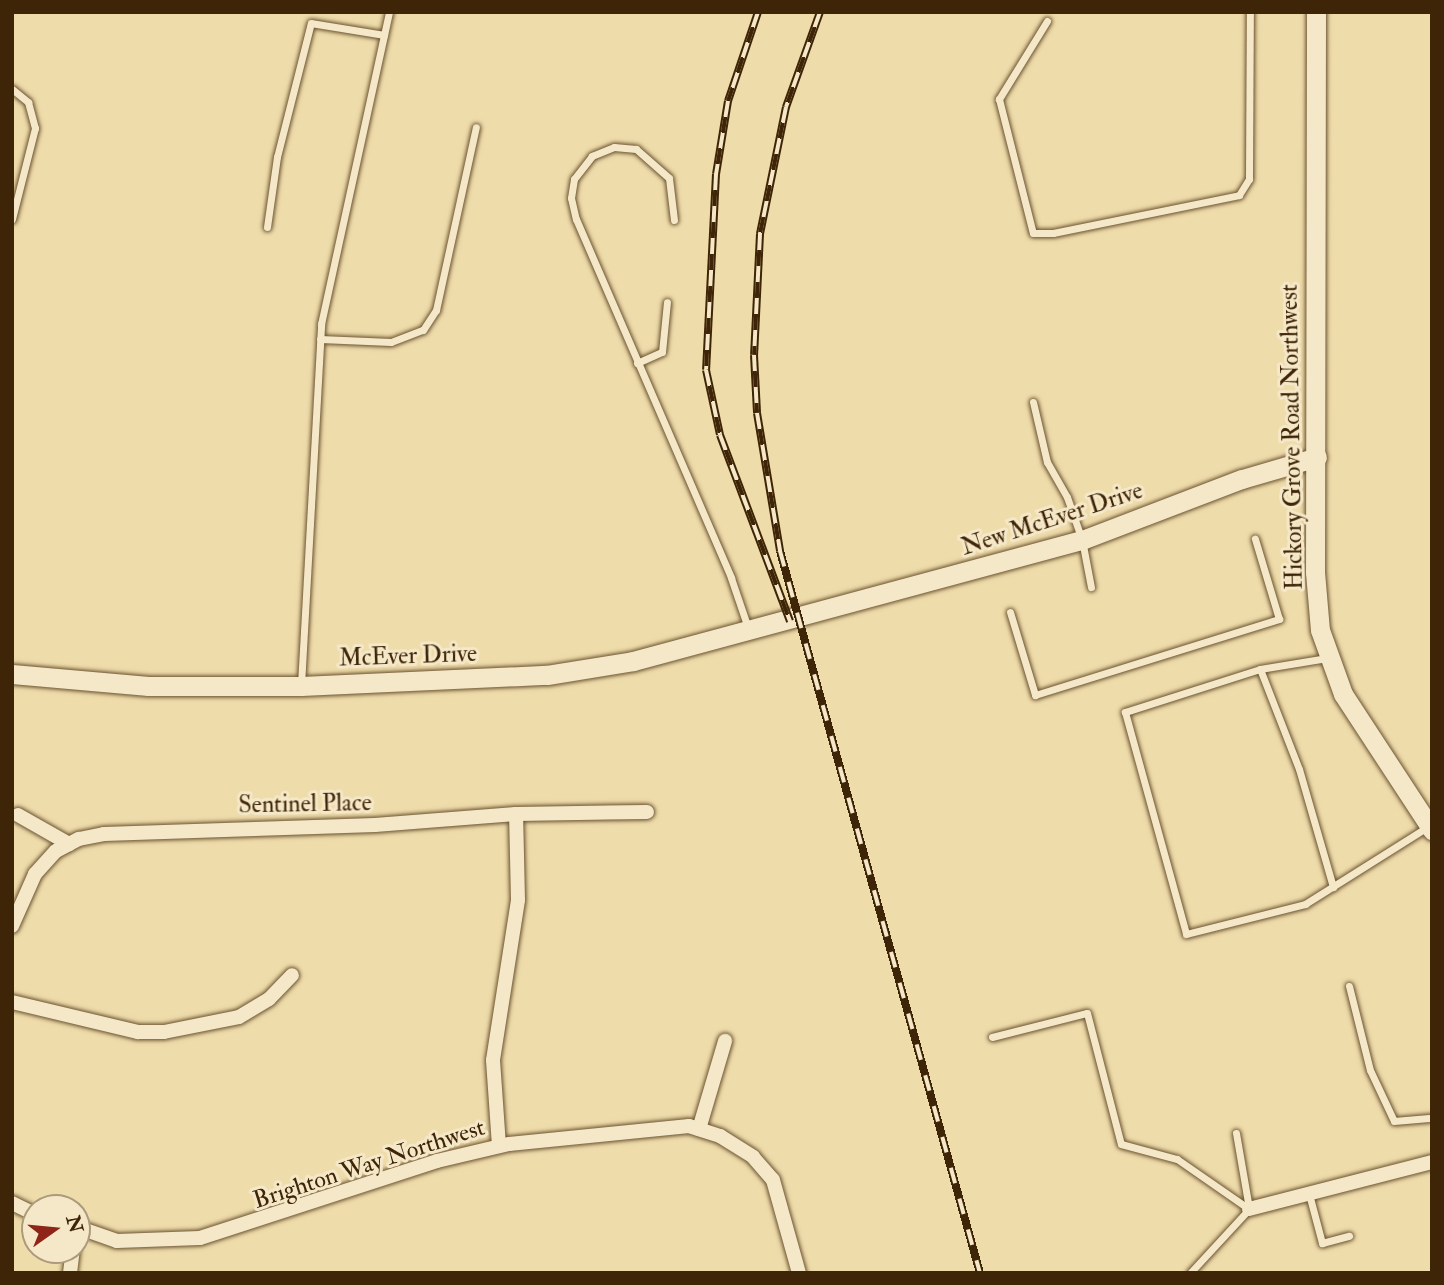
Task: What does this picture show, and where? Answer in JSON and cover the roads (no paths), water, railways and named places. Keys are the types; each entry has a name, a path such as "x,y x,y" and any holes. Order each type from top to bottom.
{"street":[{"name":"Hickory Grove Road Northwest","path":"1316,12 1315,572 1320,630 1343,694 1431,828"},
{"name":"New McEver Drive","path":"799,619 1082,540 1242,479 1317,457"},
{"name":"McEver Drive","path":"12,674 148,686 301,685 548,675 633,661 799,619"},
{"name":"Sentinel Place","path":"12,926 35,874 56,851 69,844 136,830 375,825 516,814 647,812"},
{"path":"499,1146 493,1060 518,900 516,814"},
{"path":"18,815 69,844"},
{"path":"12,1002 138,1032 164,1031 239,1017 269,999 292,975"},
{"path":"699,1129 725,1041"},
{"name":"Brighton Way Northwest","path":"91,1232 117,1241 200,1238 285,1214 437,1161 499,1146 653,1126 699,1129 753,1157 773,1180 799,1273"},
{"path":"1249,1209 1432,1163"}],"lane":[{"path":"301,685 320,339 389,12"},
{"path":"1046,21 999,99 1033,233 1053,233 1239,195 1249,178 1250,12"},
{"path":"267,227 278,157 311,23 384,35"},
{"path":"12,89 28,102 35,128 12,219"},
{"path":"320,339 391,342 423,330 436,310 476,127"},
{"path":"674,220 669,178 636,149 614,147 592,156 574,179 571,198 576,219 731,578 749,632"},
{"path":"637,363 662,352 667,302"},
{"path":"1033,402 1047,462 1067,498 1082,540 1091,587"},
{"path":"1010,612 1035,695 1279,619 1255,539"},
{"path":"1328,658 1260,669 1125,712 1186,934 1305,904 1431,828"},
{"path":"1260,669 1298,769 1333,887"},
{"path":"1349,985 1370,1070 1394,1121 1432,1118"},
{"path":"992,1037 1087,1013 1121,1144 1177,1159 1249,1209"},
{"path":"1236,1133 1249,1209"},
{"path":"1308,1194 1322,1243 1349,1236"},
{"path":"1190,1273 1249,1209"}],"railway":[{"path":"758,12 728,101 716,174 706,370 720,435 790,621"},
{"path":"820,12 786,107 760,234 754,355 757,413 780,551 980,1273"}]}
